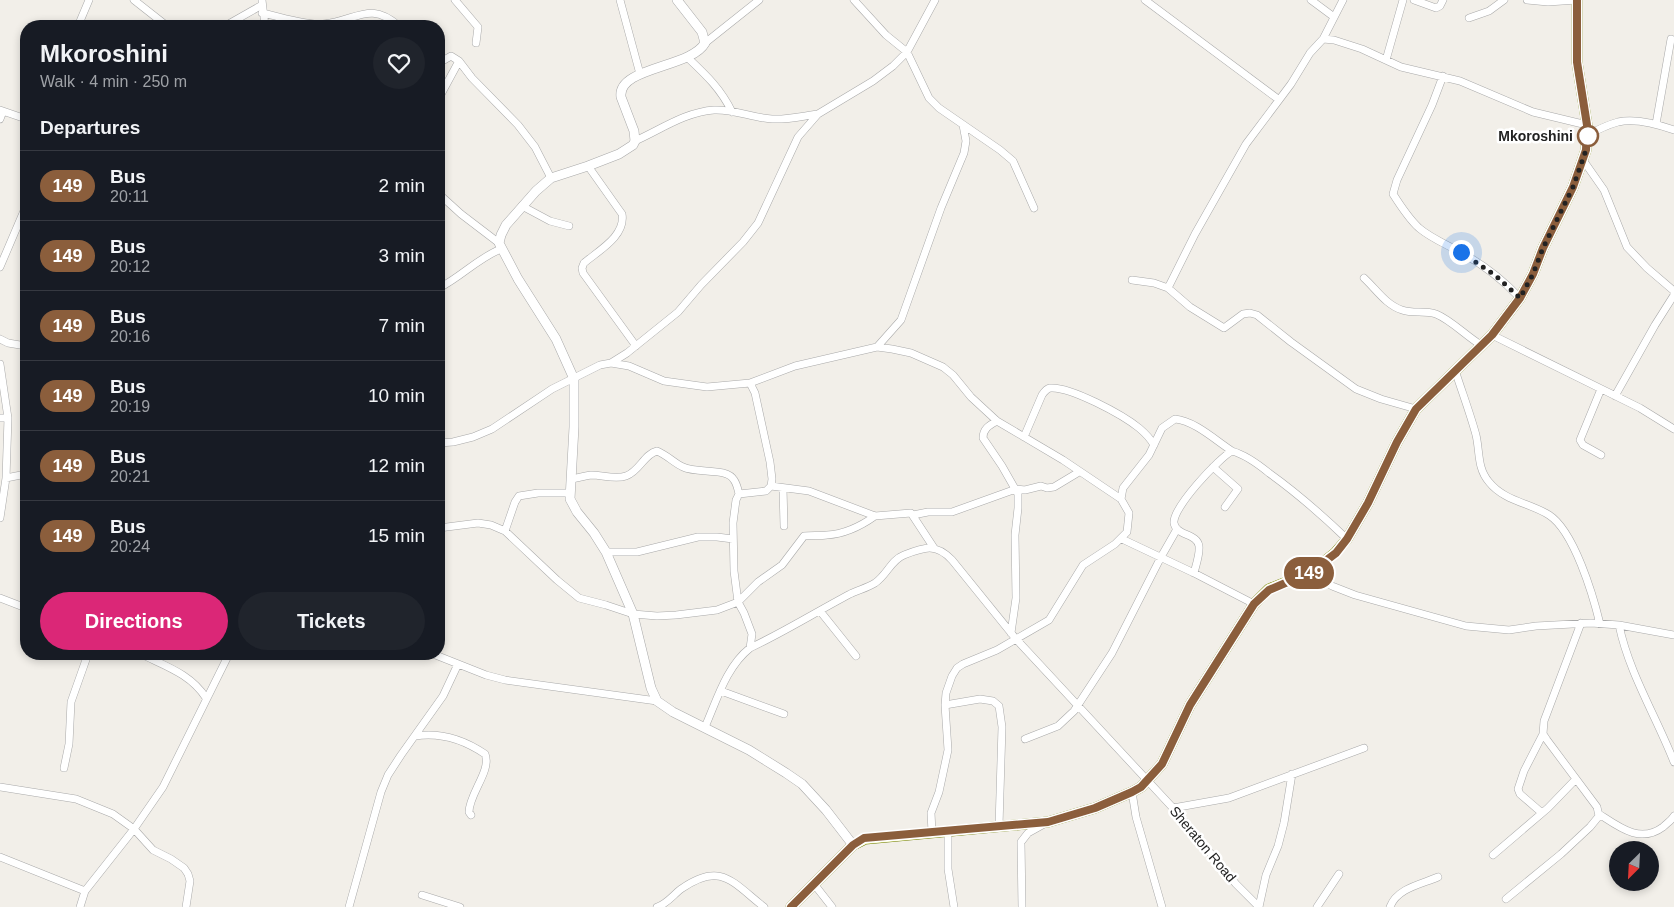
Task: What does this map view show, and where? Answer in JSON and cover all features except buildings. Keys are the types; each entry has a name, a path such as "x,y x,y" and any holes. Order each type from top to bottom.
{"main road":[{"path":"791,907 853,845 864,838 1048,822 1095,808 1132,792 1141,787 1162,764 1190,705 1254,604 1269,590 1311,572 1336,553 1347,539 1368,503 1397,442 1416,409 1492,335 1520,298 1573,187 1586,150 1587,130 1577,62 1577,0"}],"street":[{"path":"81,20 89,0"},
{"path":"134,0 158,20"},
{"path":"455,0 478,27 476,43"},
{"path":"620,0 640,74"},
{"path":"677,0 702,32 705,43"},
{"path":"635,141 634,132 620,92 626,81 640,74 688,58 703,48 705,43 759,0"},
{"path":"854,0 886,35 907,52 929,98 939,108 1009,157 1015,164 1034,208"},
{"path":"445,443 473,437 492,429 552,389 600,365 611,362 636,346 678,312 701,284 751,234 798,137 818,114 873,80 893,66 907,52 935,0"},
{"path":"1147,0 1278,98"},
{"path":"1311,0 1334,17"},
{"path":"1168,288 1233,165 1278,98 1291,84 1310,53 1324,39 1343,0"},
{"path":"1386,60 1403,0"},
{"path":"1414,0 1436,8 1440,6 1443,0"},
{"path":"1469,18 1489,11 1504,0"},
{"path":"1527,0 1541,2 1577,0"},
{"path":"237,20 262,6 306,20"},
{"path":"262,6 264,20"},
{"path":"339,20 365,10 375,9 383,11 394,20"},
{"path":"1324,39 1334,40 1362,49 1401,67 1420,73 1443,76 1460,81 1533,112 1587,130 1617,122 1656,124 1674,130"},
{"path":"1656,124 1671,39"},
{"path":"445,60 451,56 459,61 472,78 518,124 535,147 551,178"},
{"path":"688,58 715,84 726,98 732,112"},
{"path":"445,87 459,61"},
{"path":"1443,76 1397,180 1393,194 1417,226 1487,269 1520,298"},
{"path":"0,119 1,110 20,117"},
{"path":"500,246 501,235 506,225 522,206 551,178 618,154 635,141 681,118 714,110 771,119 818,114"},
{"path":"877,348 901,320 905,310 918,268 964,153 966,141 963,125"},
{"path":"1583,160 1604,190 1627,247 1674,293 1615,396"},
{"path":"588,166 623,217 622,225 615,236 584,263 583,273 636,346"},
{"path":"445,199 500,246 567,360 574,378 574,426 569,493 572,505 590,526 606,552 633,614 651,688 657,701"},
{"path":"522,206 550,221 569,226"},
{"path":"0,266 20,220"},
{"path":"445,284 500,246"},
{"path":"1364,278 1385,300 1394,306 1402,310 1437,314 1481,345"},
{"path":"1132,280 1154,283 1168,288 1190,307 1224,328 1243,314 1250,313 1257,316 1356,389 1381,400 1416,409"},
{"path":"1492,335 1640,408 1674,429"},
{"path":"0,339 8,343 20,345"},
{"path":"611,362 630,366 664,381 687,386 707,387 750,382 795,366 877,348 911,353 943,367 954,375 971,397 997,420 1063,460 1121,499 1129,513 1128,527 1122,539 1084,565 1049,620 1013,636 997,650 957,668 948,685 945,705 948,750 939,792 930,813 932,832"},
{"path":"0,364 8,418 6,478 0,518"},
{"path":"1455,370 1476,437 1479,465 1484,475 1497,489 1518,502 1534,507 1559,523 1580,562 1596,605 1600,624"},
{"path":"740,494 759,493 768,490 771,486 770,462 755,393 750,382"},
{"path":"1024,437 1042,395 1051,388 1060,389 1098,403 1124,417 1144,432 1154,445"},
{"path":"1601,389 1580,440 1582,445 1601,455"},
{"path":"0,418 8,418"},
{"path":"1121,499 1123,488 1149,455 1164,426 1178,419 1194,426 1232,451 1258,464 1315,507 1347,539"},
{"path":"997,420 986,428 983,438 1017,491 1018,508 1015,535 1016,598 1013,636"},
{"path":"1194,573 1199,550 1198,543 1177,529 1174,524 1175,519 1183,502 1213,467 1232,451"},
{"path":"571,479 592,475 613,478 626,476 636,470 650,454 657,452 683,467 706,472 721,471 727,473 734,480 740,494"},
{"path":"1213,467 1238,489 1225,507"},
{"path":"913,515 928,512 952,512 1017,491 1041,486 1047,488 1054,487 1079,472"},
{"path":"6,478 20,475"},
{"path":"705,727 739,657 750,648 872,585 882,578 897,558 934,548 913,515 908,512 890,516 875,516 809,491 771,486"},
{"path":"783,488 784,526"},
{"path":"1111,493 1123,488"},
{"path":"505,531 515,502 520,496 538,493 569,493"},
{"path":"740,494 736,500 733,539 734,571 738,602 750,626 752,641 750,648"},
{"path":"445,527 478,523 491,525 505,531 579,598 633,614 676,615 717,610 738,602 758,582 782,565 804,536 842,533 860,526 875,516"},
{"path":"1025,739 1058,726 1066,720 1078,705 1112,653 1177,529"},
{"path":"606,552 637,552 698,537 733,539"},
{"path":"1122,539 1254,604"},
{"name":"Sheraton Road","path":"934,548 945,552 1013,636 1148,780 1230,878 1259,907"},
{"path":"1311,572 1332,586 1355,595 1466,626 1510,630 1581,623 1619,625 1674,635"},
{"path":"0,598 20,606"},
{"path":"820,611 856,656"},
{"path":"1542,813 1520,794 1518,788 1524,771 1543,734 1544,721 1581,623"},
{"path":"1619,625 1623,643 1638,683 1674,762"},
{"path":"445,659 505,680 657,701 673,712 770,762 802,784 826,810 853,845"},
{"path":"64,768 69,744 71,702 86,660"},
{"path":"153,660 192,680 206,698"},
{"path":"80,907 84,891 134,829 163,787 226,660"},
{"path":"350,907 388,775 443,696 458,664"},
{"path":"721,691 784,714"},
{"path":"945,705 980,699 993,702 999,706 1002,726 999,826"},
{"path":"415,736 429,734 445,736 484,754 486,759 483,774 468,812 471,815"},
{"path":"1543,734 1593,801 1599,814 1625,831 1640,835 1649,834 1659,830 1672,820 1674,816"},
{"path":"1173,808 1229,798 1364,748"},
{"path":"1259,907 1266,876 1278,846 1284,824 1292,774"},
{"path":"1493,854 1542,813 1576,779"},
{"path":"0,787 76,799 113,814 134,829 153,850 184,868 190,882 186,907"},
{"path":"1132,792 1136,818 1162,907"},
{"path":"1506,899 1583,834 1599,814"},
{"path":"1022,907 1021,842 1028,833 1048,822"},
{"path":"948,830 948,869 954,907"},
{"path":"0,857 84,891"},
{"path":"657,907 663,905 681,889 710,874 719,874 736,884 764,907"},
{"path":"1317,907 1339,874"},
{"path":"1390,907 1395,898 1404,891 1438,877"},
{"path":"814,884 832,907"},
{"path":"422,895 460,907"}],"bus line":[{"name":"149","path":"791,907 853,845 864,838 1048,822 1095,808 1132,792 1141,787 1162,764 1190,705 1254,604 1264,592 1311,572 1336,553 1347,539 1368,503 1397,442 1416,409 1492,335 1520,298 1573,187 1586,150 1587,125 1577,62 1577,0"}],"place":[{"name":"Mkoroshini","path":"1588,136"}],"route":[{"path":"1461,252 1496,276 1520,298 1573,187 1586,150 1588,136"}]}
